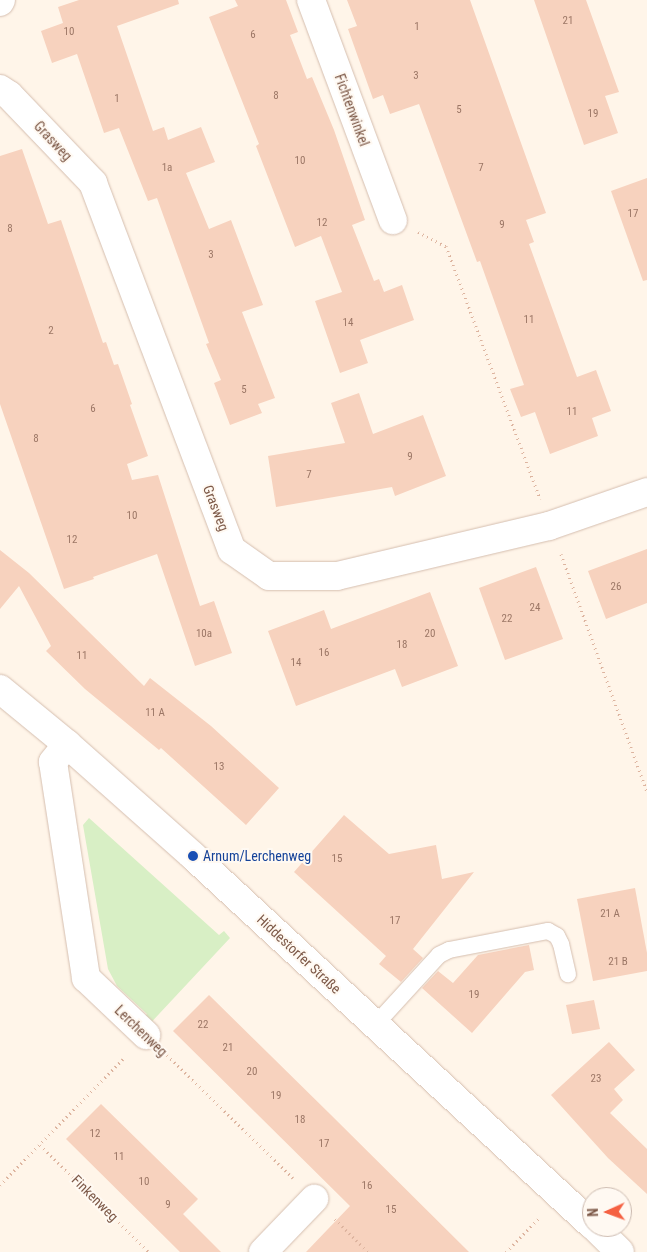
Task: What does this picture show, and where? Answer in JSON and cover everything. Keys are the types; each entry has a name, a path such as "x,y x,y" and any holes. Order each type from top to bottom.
{"street":[{"name":"Fichtenwinkel","path":"311,0 393,220"},
{"name":"Grasweg","path":"0,89 9,95 93,183 232,550 269,576 338,576 549,526 647,492"},
{"name":"Hiddestorfer Straße","path":"0,689 67,744 193,856 582,1216"},
{"name":"Lerchenweg","path":"67,744 54,762 86,978 146,1035"},
{"path":"263,1252 314,1199"},
{"name":"Hiddestorfer Straße","path":"604,1237 620,1252"}],"lane":[{"path":"376,1024 439,955 449,950 548,931 557,936 561,944 568,974"}],"path":[{"path":"393,220 446,246 549,526 561,553 647,791"},
{"path":"0,1185 146,1035"},
{"name":"Lerchenweg","path":"146,1035 368,1252"},
{"name":"Finkenweg","path":"40,1145 149,1252"},
{"path":"506,1252 545,1212"}],"green space":[{"path":"89,818 219,935 224,931 230,938 145,1029 138,1023 147,1014 117,986 108,969 83,825"}],"building":[{"path":"79,0 178,0 179,4 117,26 153,131 164,127 168,140 201,127 215,162 186,173 209,229 231,220 263,305 242,312 275,398 258,404 262,413 230,425 214,383 221,380 206,344 209,343 157,198 148,201 119,128 104,133 77,54 52,63 41,31 63,23 58,7"},
{"path":"235,0 286,0 298,32 290,35 307,79 312,77 334,130 365,220 352,225 374,281 379,279 384,292 402,285 414,320 360,340 368,363 340,373 315,301 342,292 321,236 295,247 256,146 259,144 209,17 238,6"},
{"path":"347,0 470,0 546,213 526,220 534,242 529,244 577,377 596,370 611,411 592,418 598,436 550,454 535,412 521,417 510,389 524,385 480,261 477,262 419,104 390,114 383,95 373,99 348,29 357,26"},
{"path":"534,0 586,0 619,92 605,96 618,133 584,145"},
{"path":"22,149 48,224 61,220 103,343 106,342 114,365 118,364 132,404 130,405 148,456 127,464 132,480 158,475 200,606 214,601 232,653 195,666 157,554 64,589 0,404 0,156"},
{"path":"647,178 647,280 643,281 611,191"},
{"path":"359,393 373,434 423,415 446,476 395,496 392,487 276,507 268,456 345,443 331,403"},
{"path":"647,549 647,603 606,619 588,571"},
{"path":"0,550 29,573 144,686 150,678 211,726 279,788 246,825 161,748 159,750 85,689 46,651 51,646 19,586 0,609"},
{"path":"536,567 563,639 505,660 479,588"},
{"path":"430,592 458,666 402,687 395,669 296,706 268,631 324,610 331,629"},
{"path":"344,815 389,854 436,845 442,879 474,872 413,949 423,958 401,982 379,964 386,956 294,872"},
{"path":"635,888 647,953 647,971 593,981 577,899"},
{"path":"529,945 534,970 525,972 472,1033 422,988 438,971 453,983 478,955"},
{"path":"209,995 469,1252 306,1252 350,1206 173,1031"},
{"path":"594,1000 600,1029 572,1034 566,1005"},
{"path":"609,1042 635,1070 614,1089 623,1100 610,1113 647,1149 647,1194 608,1158 551,1095"},
{"path":"101,1104 198,1199 183,1214 221,1252 180,1252 66,1139"}],"place":[{"name":"Arnum/Lerchenweg","path":"193,856"}]}
